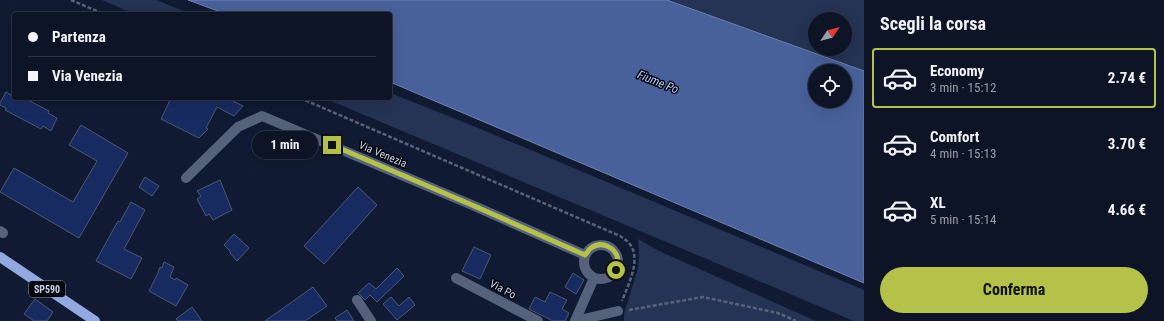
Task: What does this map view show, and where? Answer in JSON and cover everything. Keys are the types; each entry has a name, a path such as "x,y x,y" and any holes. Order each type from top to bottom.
{"main road":[{"name":"SP590","path":"0,257 95,321"}],"street":[{"name":"Via Venezia","path":"186,178 238,127 262,116 472,205 585,255"},
{"path":"603,244 610,247 615,251 618,261 616,270 609,277 600,279 594,278 586,271 583,263 585,255 590,248 596,245 603,244"},
{"name":"Via Po","path":"456,278 538,321"},
{"path":"575,321 594,278"},
{"path":"357,300 371,321"},
{"path":"575,321 618,312"}],"path":[{"path":"71,0 99,12"},
{"path":"305,100 620,236 629,243 634,252 635,263 618,312 703,297 778,313 796,321"}],"shaded area":[{"path":"102,0 156,0 186,12 129,12"},
{"path":"669,0 864,0 864,71 852,67 852,64 845,64 823,56 852,56 852,12 808,12 808,51"},
{"path":"392,94 466,123 864,290 864,321 854,321 329,100 392,100"},
{"path":"638,239 659,251 816,321 624,321 624,314 638,268"}],"water":[{"name":"Fiume Po","path":"188,0 667,0 808,51 808,56 822,56 845,64 808,64 808,108 852,108 852,67 864,71 864,283 392,83 392,12 221,12"}],"building":[{"path":"6,92 11,95 12,94 12,100 28,100 49,111 48,113 57,118 51,131 43,126 41,129 5,110 6,108 0,105"},
{"path":"170,100 231,100 243,106 234,116 217,107 206,128 208,129 199,138 161,119"},
{"path":"81,125 128,153 79,238 0,192 14,168 73,202 97,161 69,145"},
{"path":"145,177 159,186 152,196 139,187"},
{"path":"220,180 232,210 213,220 209,214 206,216 197,199 201,196 197,191"},
{"path":"358,187 377,205 324,264 304,246"},
{"path":"131,202 145,210 124,249 142,258 131,279 96,261 118,221 120,222"},
{"path":"234,234 249,248 237,261 224,245"},
{"path":"474,247 491,255 480,279 462,271"},
{"path":"164,262 174,267 170,277 175,280 176,278 188,285 176,306 149,291 160,267 162,268"},
{"path":"397,268 404,276 377,302 370,295 365,300 358,293 369,283 376,289"},
{"path":"573,273 584,280 576,294 565,287"},
{"path":"313,287 327,306 305,321 265,321"},
{"path":"550,292 567,300 562,309 569,313 565,321 553,321 529,309 535,297 545,302"},
{"path":"391,297 399,306 409,297 415,305 397,320 383,304"},
{"path":"35,299 53,312 47,321 34,321 24,314"},
{"path":"192,307 202,321 178,321 176,319"},
{"path":"347,310 354,321 337,321 335,318"}],"route":[{"path":"332,145 585,255 590,248 596,245 603,244 610,247 615,251 618,261 616,270"}]}
